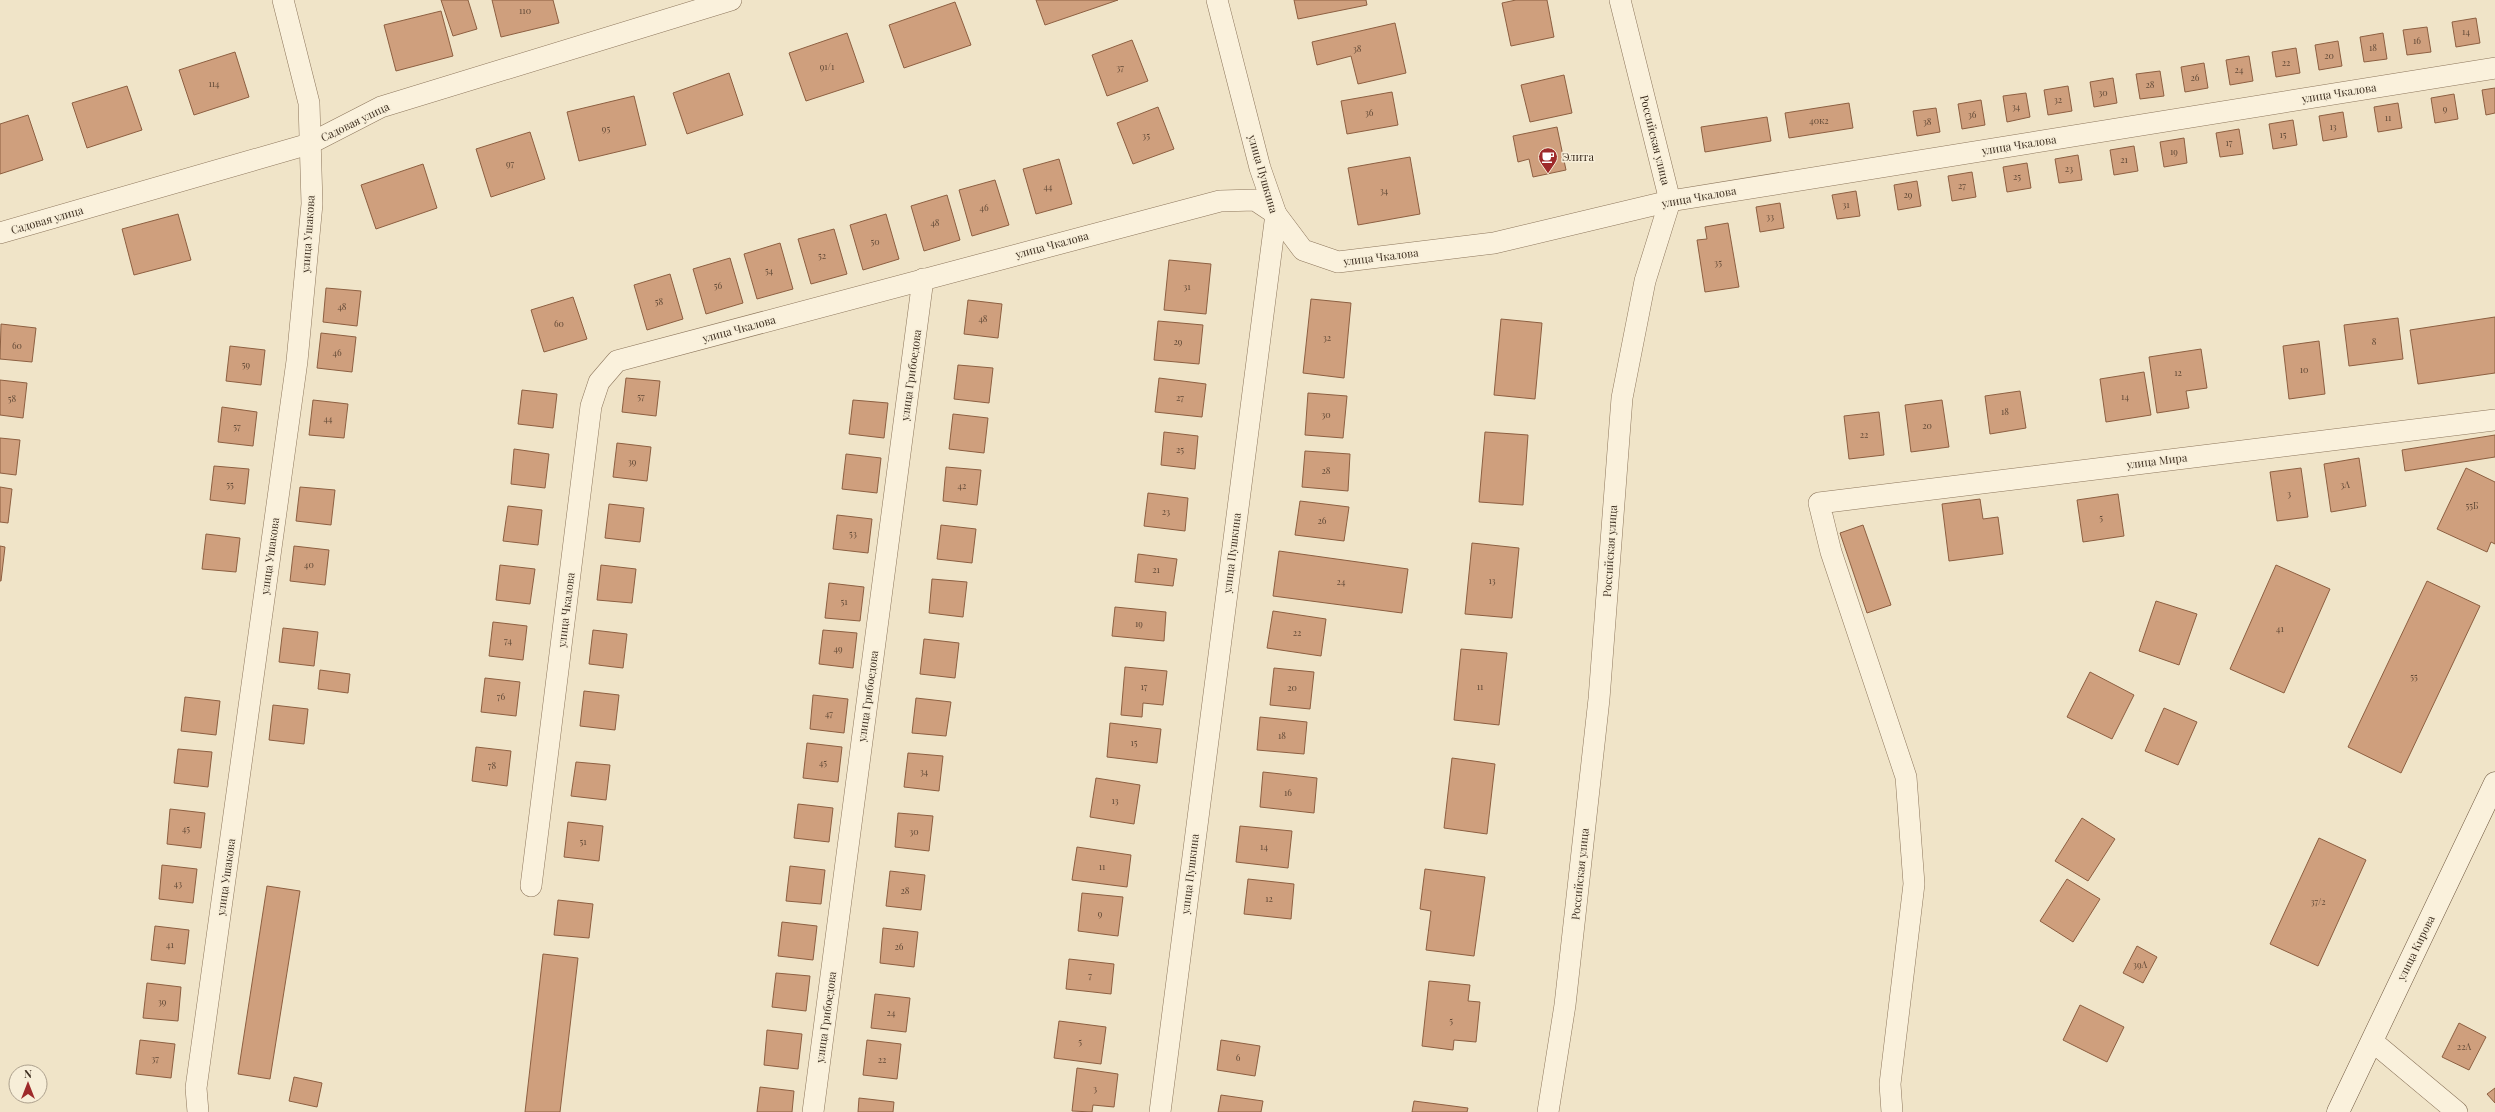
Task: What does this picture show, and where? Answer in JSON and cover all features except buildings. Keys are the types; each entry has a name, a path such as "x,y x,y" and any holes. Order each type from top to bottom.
{"main road":[{"name":"улица Кирова","path":"2338,1112 2495,783"}],"street":[{"name":"улица Ушакова","path":"198,1112 196,1088 297,361 312,204 309,144 309,103 283,0"},
{"name":"Садовая улица","path":"0,233 309,144 381,107 731,0"},
{"name":"улица Пушкина","path":"1160,1112 1276,214 1260,168 1217,0"},
{"name":"Российская улица","path":"1548,1112 1565,1005 1599,700 1622,398 1645,282 1670,202 1620,0"},
{"name":"улица Чкалова","path":"531,886 591,406 599,382 617,361 1220,201 1256,200 1276,214 1303,250 1338,262 1494,244 1670,202 2495,68"},
{"name":"улица Грибоедова","path":"813,1112 924,279"},
{"name":"улица Мира","path":"1892,1112 1890,1084 1914,884 1906,778 1831,552 1819,503 2495,420"},
{"path":"2372,1041 2458,1112"}],"place":[{"name":"Элита","path":"1548,174"}]}
